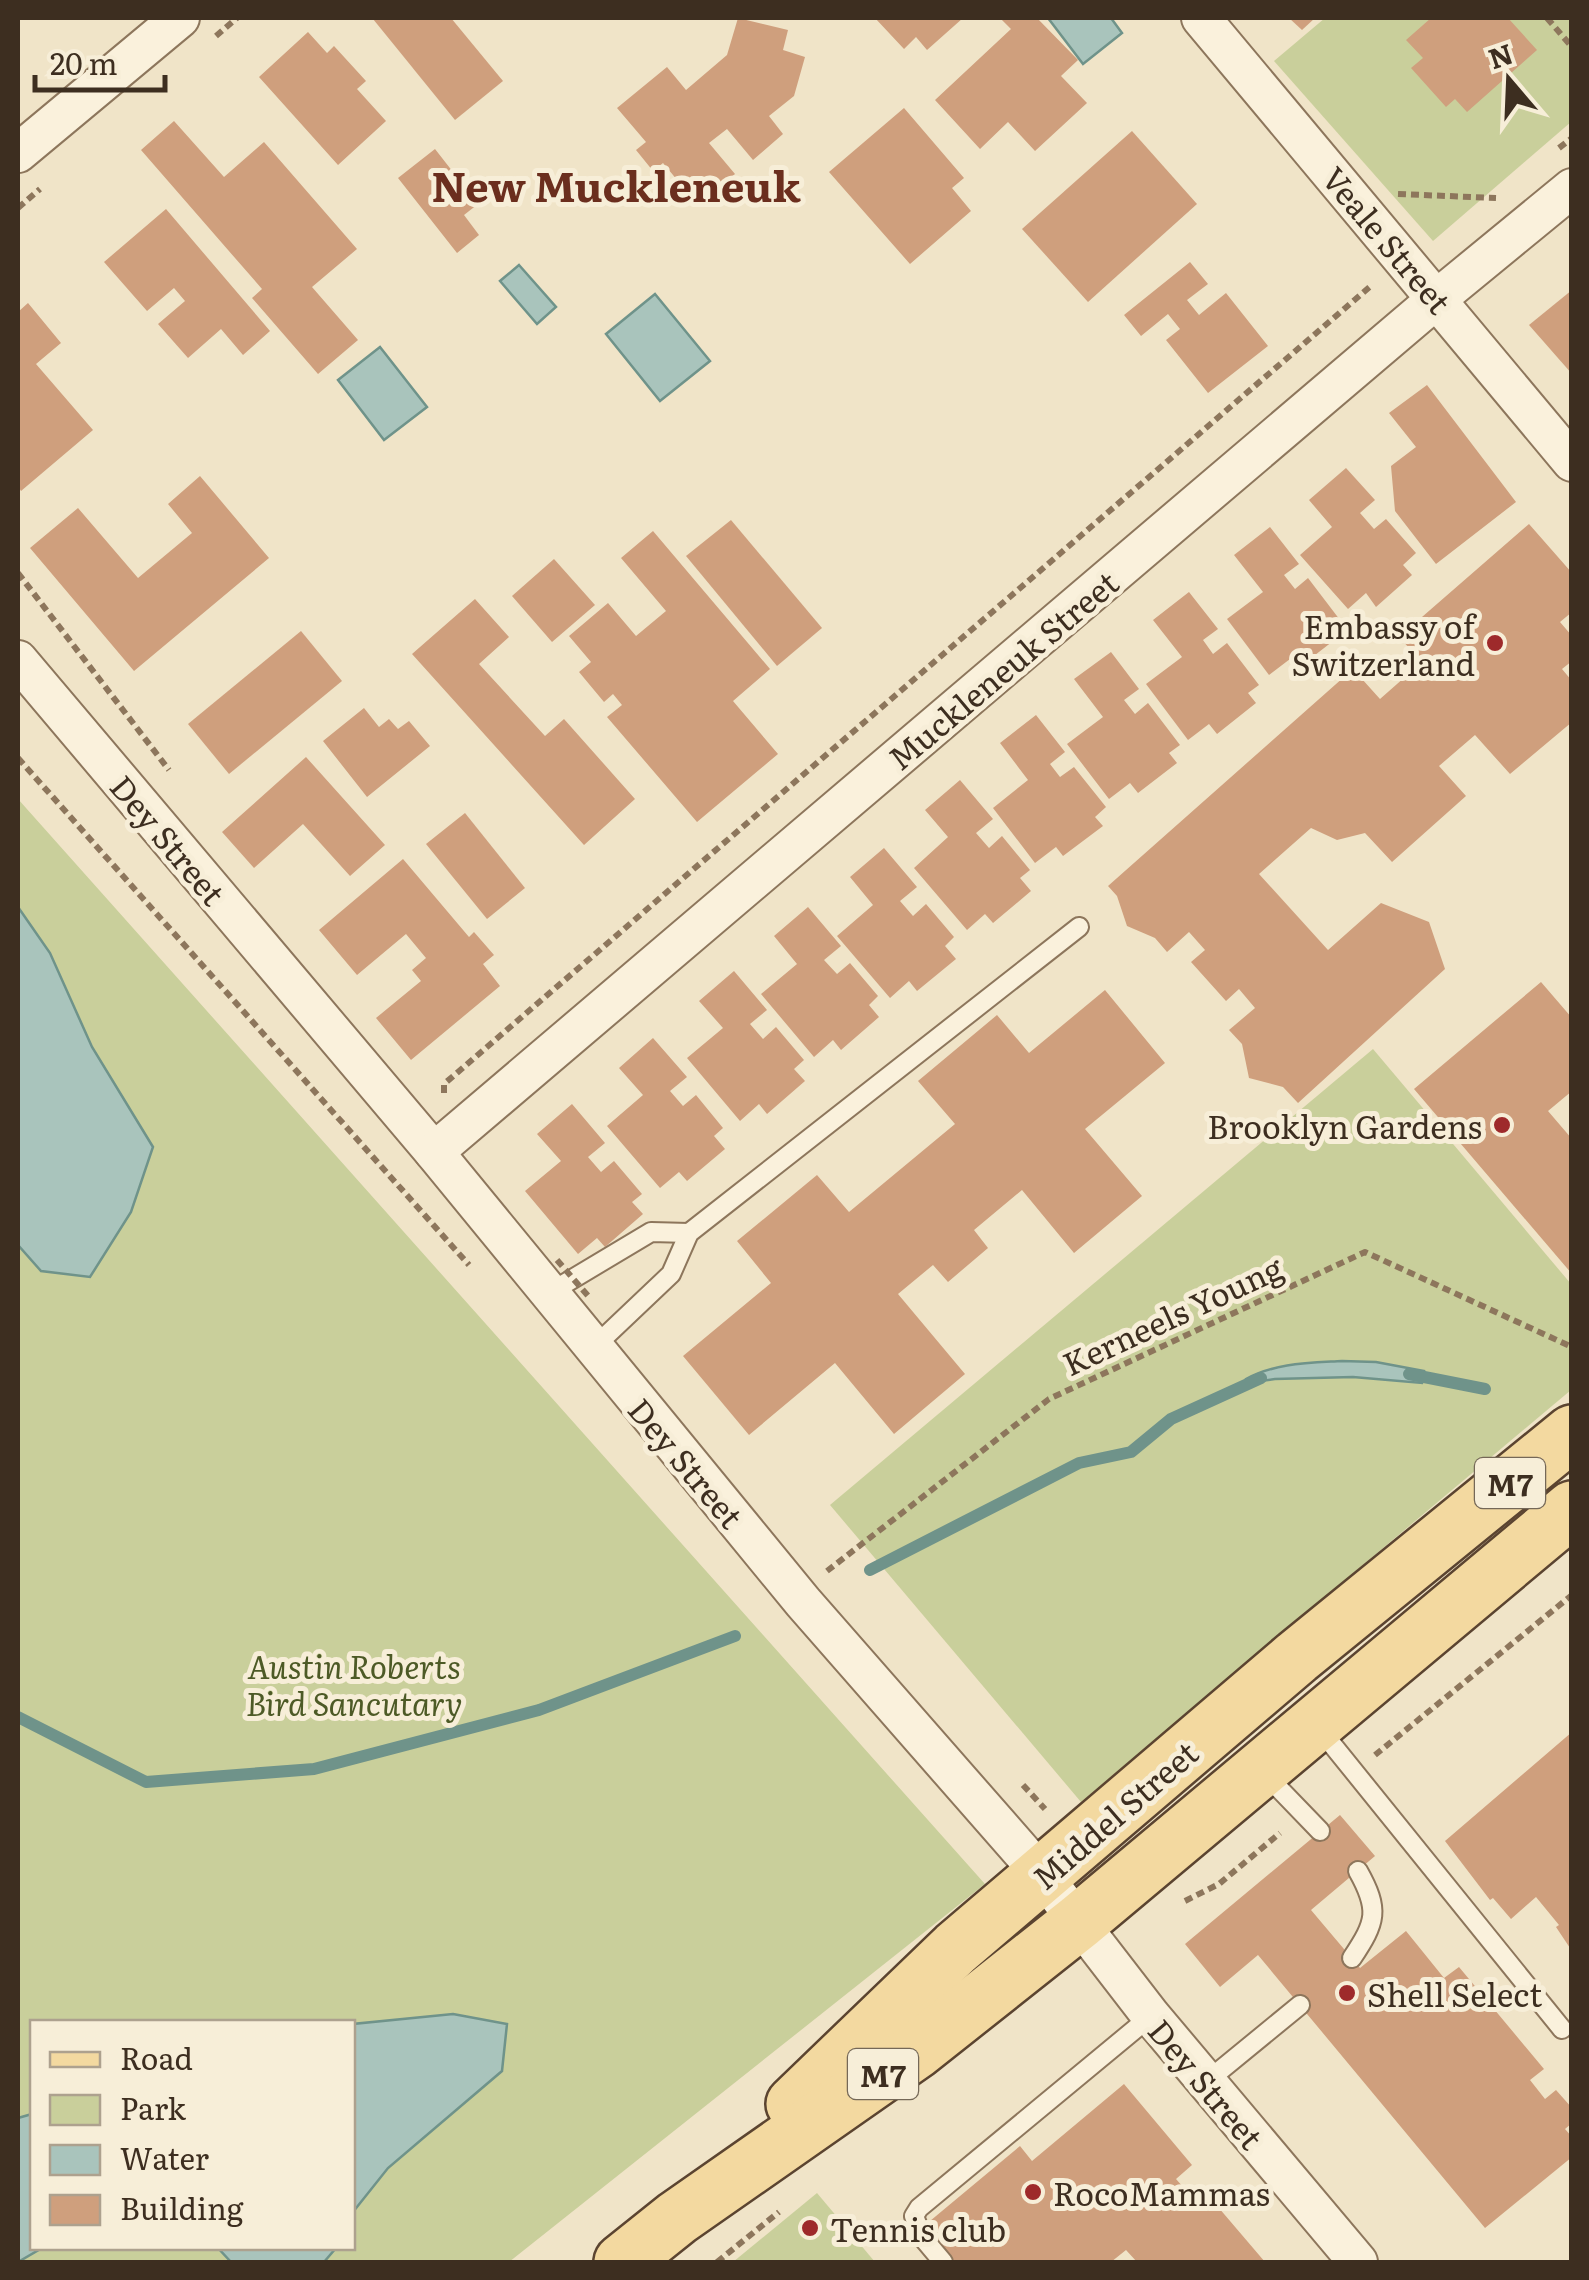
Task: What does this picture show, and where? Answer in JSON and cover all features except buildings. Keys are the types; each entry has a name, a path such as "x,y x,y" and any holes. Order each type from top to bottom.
{"main road":[{"name":"Middel Street","path":"678,2218 920,1982 1297,1657 1572,1433"},
{"name":"Middel Street","path":"622,2262 678,2218 916,2051 1080,1921 1572,1509"}],"street":[{"path":"18,153 180,18"},
{"name":"Veale Street","path":"1201,18 1569,454"},
{"name":"Muckleneuk Street","path":"434,1152 1572,188"},
{"name":"Dey Street","path":"18,660 434,1152 553,1276 593,1348 803,1602 1043,1876 1151,2016 1358,2262"}],"lane":[{"path":"593,1348 671,1274 689,1234 1079,927"},
{"path":"553,1276 651,1232 689,1234"},
{"path":"1314,1722 1562,2029"},
{"path":"1260,1769 1320,1831"},
{"path":"1352,1958 1372,1928 1370,1892 1358,1871"},
{"path":"1206,2082 1300,2005"},
{"path":"943,2262 918,2229 914,2216 919,2208 1151,2016"}],"path":[{"path":"1547,18 1572,46"},
{"path":"1382,194 1497,198"},
{"path":"444,1084 1377,281"},
{"name":"Kerneels Young","path":"827,1572 1049,1399 1365,1252 1572,1348"},
{"path":"553,1276 589,1297"},
{"path":"1354,1772 1572,1595"},
{"path":"1219,1884 1304,1814"}],"green space":[{"path":"1325,18 1569,18 1571,122 1433,241 1274,61"},
{"name":"Austin Roberts Bird Sancutary","path":"18,799 985,1884 509,2262 18,2262"},
{"path":"1373,1049 1571,1284 1571,1390 1081,1802 830,1505"},
{"name":"Tennis club","path":"817,2193 875,2262 733,2262"}],"water":[{"path":"1048,18 1111,18 1122,33 1083,64"},
{"path":"519,265 556,307 537,324 500,281"},
{"path":"655,294 710,361 660,401 606,334"},
{"path":"380,347 427,407 384,440 338,380"},
{"path":"18,907 50,953 92,1047 153,1147 131,1212 90,1277 41,1271 18,1245"},
{"path":"1376,1362 1424,1371 1422,1383 1353,1377 1246,1383 1246,1379 1280,1367"},
{"path":"453,2014 507,2024 502,2071 388,2168 355,2209 355,2024"},
{"path":"30,2115 30,2250 39,2250 18,2262 18,2118"},
{"path":"220,2250 334,2250 324,2262 231,2262"}],"waterway":[{"path":"1409,1374 1485,1389"},
{"path":"870,1570 1079,1463 1131,1452 1171,1419 1261,1378"},
{"path":"18,1717 146,1782 314,1769 539,1710 735,1636"}],"place":[{"name":"Embassy of Switzerland","path":"1495,643"},
{"name":"Brooklyn Gardens","path":"1502,1125"},
{"name":"Shell Select","path":"1347,1993"},
{"name":"RocoMammas","path":"1033,2192"},
{"name":"Tennis club","path":"810,2228"}],"district":[{"name":"New Muckleneuk","path":"616,184"}]}
